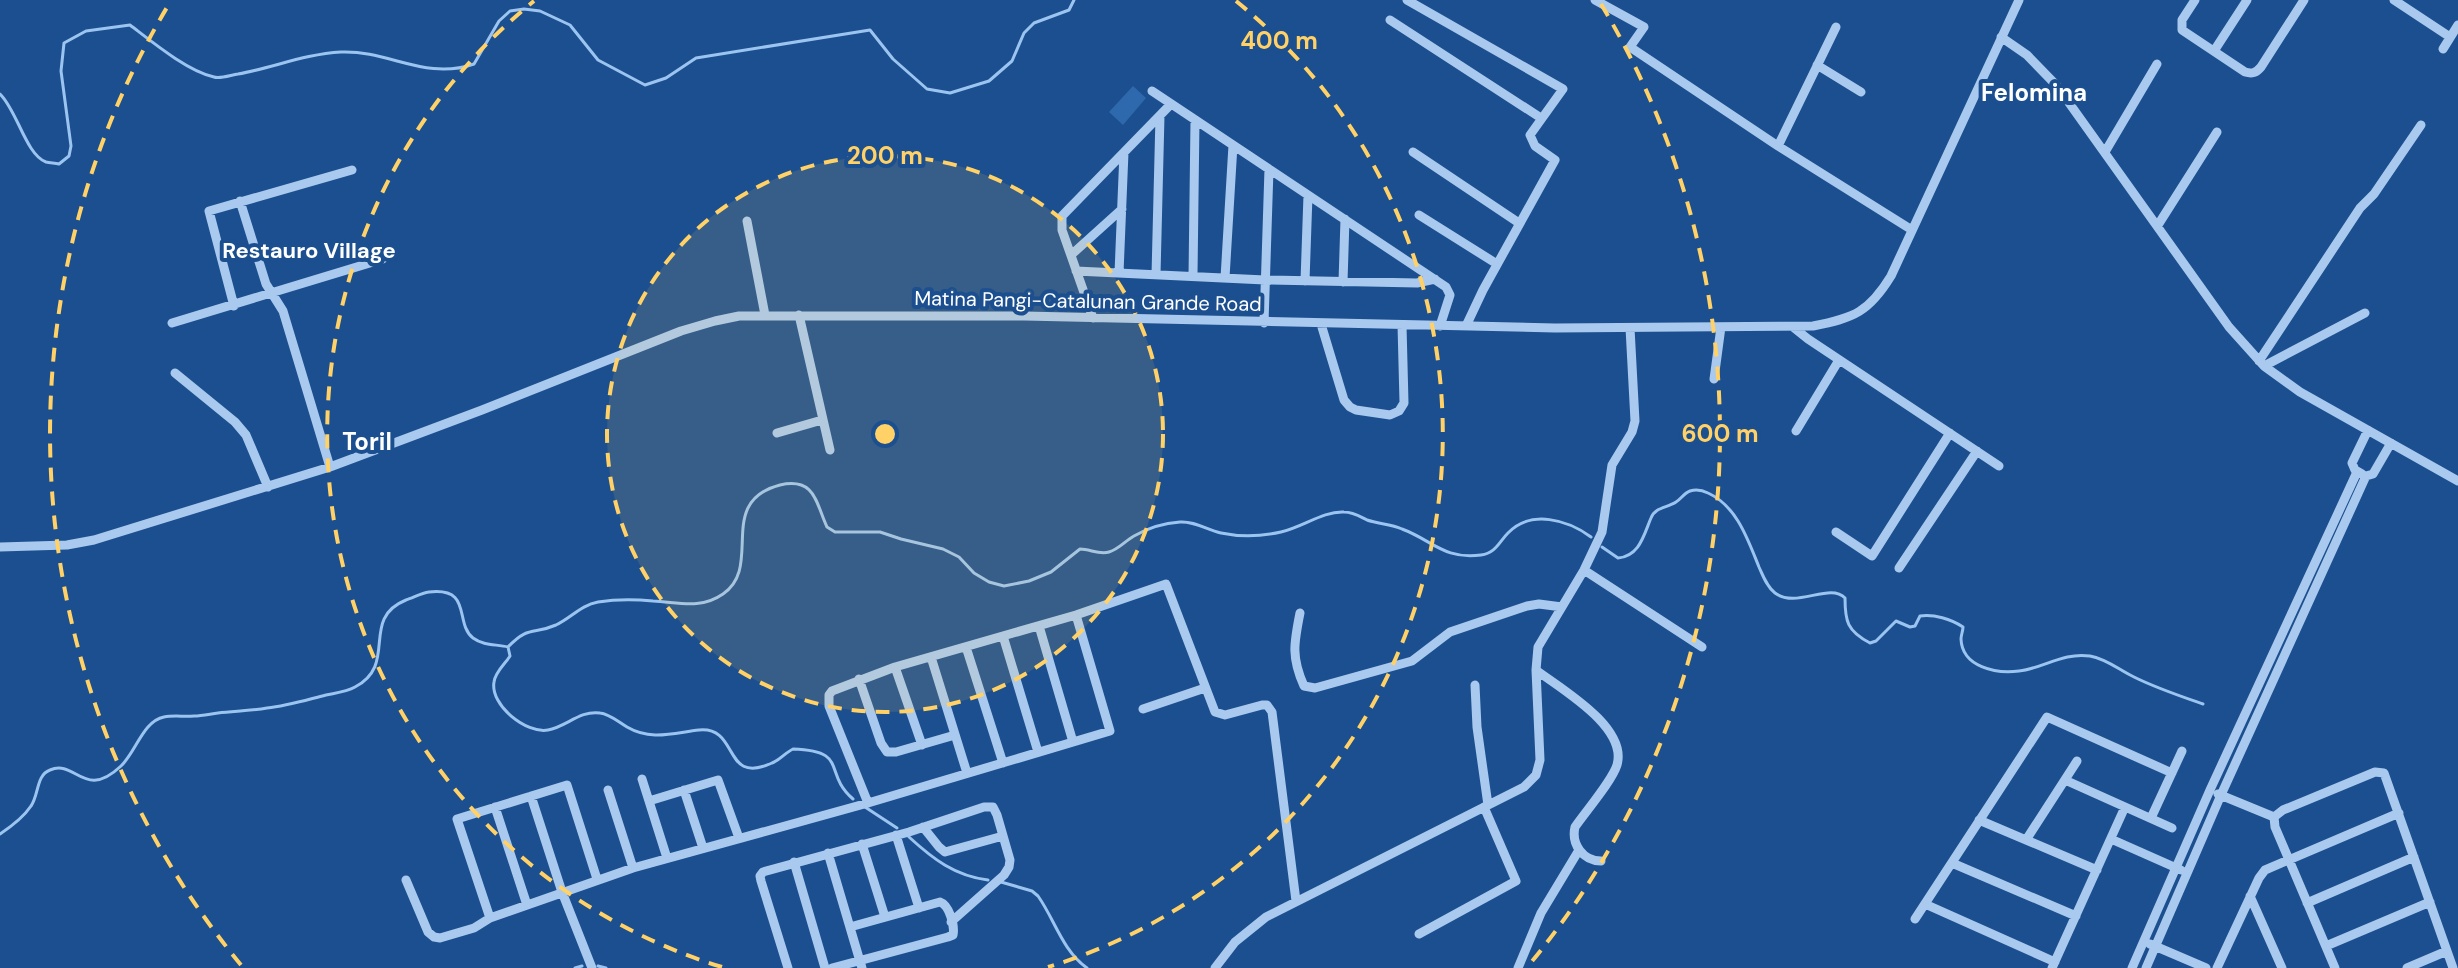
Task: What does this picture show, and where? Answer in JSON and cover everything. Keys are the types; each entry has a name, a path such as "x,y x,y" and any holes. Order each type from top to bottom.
{"street":[{"path":"1595,0 1644,27 1630,47 1778,146 1912,230"},
{"name":"Matina Pangi-Catalunan Grande Road","path":"0,547 67,545 94,540 268,487 496,405 681,331 727,318 799,315 1093,318 1630,328 1793,327 1841,321 1870,305 1891,276 2019,0"},
{"path":"2195,0 2182,20 2184,32 2245,72 2254,73 2304,0"},
{"path":"2214,51 2247,0"},
{"path":"2394,0 2450,37"},
{"path":"1412,1 1563,89 1532,131 1530,139 1555,160 1466,326"},
{"path":"1390,20 1541,118"},
{"path":"2443,49 2458,25"},
{"path":"1778,146 1836,27"},
{"path":"2001,37 2043,70 2057,86 2229,327 2262,363 2300,392 2458,481"},
{"path":"2105,152 2157,64"},
{"path":"1817,65 1861,92"},
{"path":"1152,91 1435,279 1450,292 1440,326"},
{"path":"1093,318 1061,220 1065,212 1171,104"},
{"path":"1156,275 1160,116"},
{"path":"1193,276 1195,120"},
{"path":"2262,363 2356,214 2374,194 2421,125"},
{"path":"2158,225 2217,132"},
{"path":"1225,278 1233,145"},
{"path":"1119,273 1124,152"},
{"path":"1413,152 1519,223"},
{"path":"1264,323 1269,169"},
{"path":"234,306 209,211 352,170"},
{"path":"1305,281 1308,195"},
{"path":"240,201 266,284 283,311 330,467"},
{"path":"1071,255 1122,209"},
{"path":"1419,215 1497,264"},
{"path":"1343,282 1345,219"},
{"path":"747,221 765,315"},
{"path":"172,323 383,259"},
{"path":"1076,271 1343,282 1417,283 1435,279"},
{"path":"2262,363 2365,313"},
{"path":"799,315 830,450"},
{"path":"1321,324 1344,400 1356,410 1390,415 1399,411 1404,403 1402,325"},
{"path":"1714,379 1721,327"},
{"path":"1793,327 1999,466"},
{"path":"1215,968 1248,930 1266,917 1532,781 1540,760 1536,670 1538,647 1584,570 1602,532 1612,465 1632,432 1635,421 1630,328"},
{"path":"1796,431 1839,360"},
{"path":"175,373 235,422 246,435 268,487"},
{"path":"777,433 822,420"},
{"path":"2368,430 2352,463 2362,474 2373,474 2391,443"},
{"path":"1836,532 1872,556 1950,433"},
{"path":"1899,568 1977,451"},
{"path":"2132,968 2210,790 2362,474"},
{"path":"2146,968 2362,474"},
{"path":"1584,570 1702,647"},
{"path":"868,803 828,700 832,691 895,667 1076,615 1166,584 1218,715 1262,705 1267,705 1272,712 1296,901"},
{"path":"1300,613 1293,646 1298,673 1304,686 1315,688 1412,661 1450,632 1518,609 1539,604 1562,607"},
{"path":"406,880 428,932 434,937 462,932 490,918 597,879 1110,731 1076,615"},
{"path":"1039,626 1073,742"},
{"path":"1003,636 1038,752"},
{"path":"966,647 1003,763"},
{"path":"931,657 967,773"},
{"path":"895,667 922,745"},
{"path":"1536,670 1600,719 1618,751 1615,770 1575,827 1573,841 1579,850 1593,861 1601,861"},
{"path":"859,679 884,749 892,752 955,735"},
{"path":"1419,934 1516,881 1486,806 1475,685"},
{"path":"1143,709 1205,688"},
{"path":"1915,919 2047,717 2172,773"},
{"path":"2151,818 2182,751"},
{"path":"2026,840 2077,761"},
{"path":"2274,817 2283,810 2380,771 2386,777 2453,968"},
{"path":"642,779 667,858"},
{"path":"649,801 718,780 739,838"},
{"path":"2065,780 2172,828"},
{"path":"490,918 457,819 567,785 597,879"},
{"path":"608,790 633,868"},
{"path":"684,790 703,848"},
{"path":"2210,790 2274,817"},
{"path":"531,796 562,892 592,968"},
{"path":"788,968 760,876 766,870 989,806 995,811 1010,860 1007,871 951,922"},
{"path":"495,807 527,905"},
{"path":"1925,904 2054,965 2125,807"},
{"path":"2217,968 2265,870 2399,813"},
{"path":"2274,817 2274,824 2335,968"},
{"path":"1979,820 2097,870"},
{"path":"923,827 945,852 1003,836"},
{"path":"896,835 919,908"},
{"path":"2111,839 2188,873"},
{"path":"862,844 885,917"},
{"path":"1518,968 1541,913 1579,850"},
{"path":"828,853 861,964"},
{"path":"2307,903 2414,857"},
{"path":"794,862 825,968"},
{"path":"1952,863 2076,916"},
{"path":"2250,896 2282,968"},
{"path":"832,968 861,964 951,936 954,930 943,902 850,927"},
{"path":"2326,946 2430,902"},
{"path":"2143,941 2206,968"},
{"path":"2407,968 2447,951"}],"shaded area":[{"path":"1133,86 1146,98 1123,125 1109,112"}],"waterway":[{"path":"0,94 33,151 46,162 59,164 69,156 71,146 61,71 64,43 86,31 130,25 181,62 216,77 341,52 375,55 439,69 474,64 499,21 510,11 524,9 540,11 570,25 598,60 645,85 666,78 696,58 870,30 893,59 927,89 950,93 989,81 1012,61 1024,33 1034,23 1069,10 1074,0"},
{"path":"853,799 844,789 829,759 811,751 793,749 775,762 756,768 745,767 738,762 721,737 712,731 645,734 600,713 580,716 548,730 530,727 511,716 498,700 494,691 495,678 510,656 508,647 515,640 526,633 556,625 592,604 625,600 697,604 723,594 735,582 740,568 744,520 749,505 761,493 780,485 801,485 808,489 817,501 827,527 835,532 880,532 943,549 959,557 974,573 1004,586 1051,572 1080,549 1109,552 1145,531 1180,522 1228,534 1259,535 1289,530 1328,514 1347,512 1398,527 1448,552 1468,556 1490,552 1517,526 1538,519 1561,522 1591,537"},
{"path":"1602,547 1618,558 1631,553 1640,543 1655,512 1688,492 1701,491 1718,499 1734,515 1772,591 1793,598 1839,594 1845,598 1847,619 1852,630 1870,643 1896,621 1910,627 1915,626 1920,616 1937,616 1963,627 1961,639 1967,656 1991,670 2019,671 2071,656 2090,656 2151,685 2203,704"},
{"path":"0,834 17,822 34,802 45,773 59,768 89,780 108,776 121,766 145,731 157,720 168,716 200,716 274,707 355,687 368,677 375,666 384,618 392,608 420,594 443,592 452,595 457,600 467,632 473,638 486,644 508,647"},
{"path":"865,807 897,828"},
{"path":"909,837 945,865 965,875 988,880"},
{"path":"1001,882 1032,891 1038,896 1071,953 1087,968"},
{"path":"575,968 582,966"},
{"path":"598,966 606,968"}],"district":[{"name":"Felomina","path":"2034,93"},
{"name":"Restauro Village","path":"309,250"},
{"name":"Toril","path":"367,442"}]}
